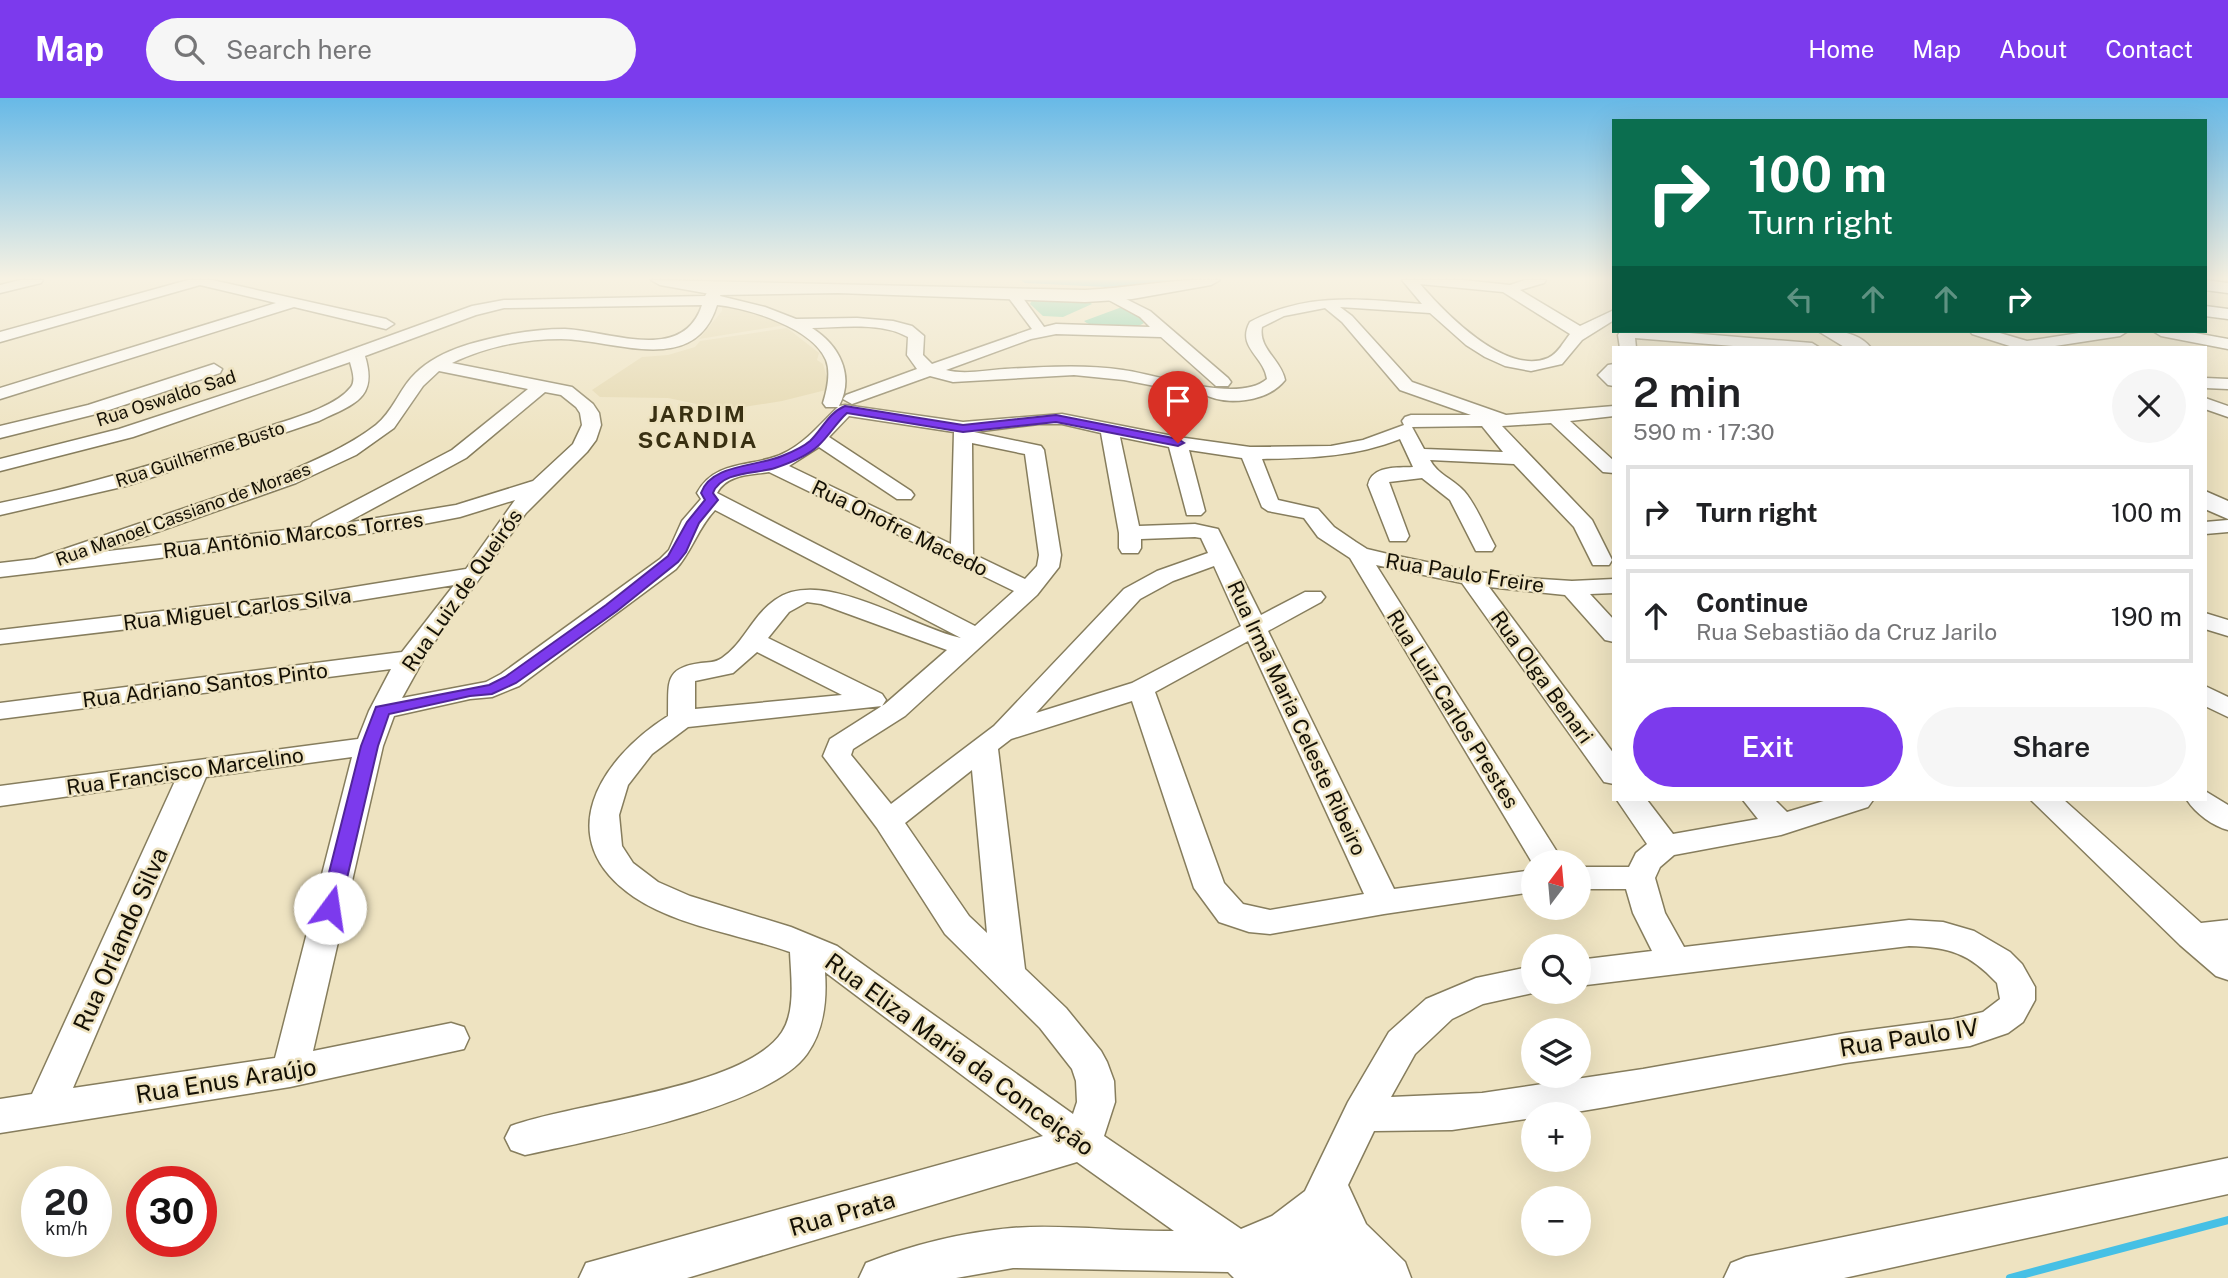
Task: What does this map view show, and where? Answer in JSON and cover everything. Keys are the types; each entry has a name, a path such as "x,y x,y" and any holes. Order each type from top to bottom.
{"main road":[{"path":"1836,335 1857,346"}],"street":[{"path":"0,394 189,335"},
{"name":"Rua Oswaldo Sad","path":"0,464 126,433 409,335"},
{"name":"Rua Manoel Cassiano de Moraes","path":"37,566 289,479 325,463 382,430 418,380 435,365 479,347 544,335"},
{"name":"Rua Manoel Cassiano de Moraes","path":"574,335 635,344 672,341 683,335"},
{"path":"810,335 828,347 834,360 842,406"},
{"path":"915,335 918,342 915,358 932,371 953,377 1074,370 1154,380 1207,382 1251,395 1264,390 1276,380 1276,372 1254,345 1251,335"},
{"path":"969,642 712,500 707,493 710,484 721,476 771,465 803,452 842,406 1026,335"},
{"path":"1167,335 1207,382"},
{"path":"1361,335 1406,386 1498,421 1519,458 1584,525 1601,560"},
{"path":"1466,335 1493,356 1522,365 1553,363 1578,335"},
{"path":"1643,335 1788,346"},
{"path":"1991,335 2026,346"},
{"path":"2035,346 2097,335"},
{"path":"2182,335 2228,344"},
{"name":"Rua Guilherme Busto","path":"0,509 111,482 313,417 341,403 359,388 362,382 356,354"},
{"name":"Rua Luiz de Queirós","path":"290,1071 369,746 382,711 410,659 510,520 537,486 581,447 589,435 590,410 583,401 566,391 435,365"},
{"path":"0,432 94,409 214,369"},
{"path":"2207,383 2228,384"},
{"path":"307,535 459,454 542,386"},
{"path":"1406,386 1408,425 1420,463 1455,492 1484,545"},
{"path":"2207,404 2228,412"},
{"path":"842,406 1034,450 1050,561 1044,573 1029,590 969,642 883,705 840,745 837,756 888,821 957,925 1053,1018 1088,1062 1095,1081 1096,1102 1082,1143"},
{"name":"Rua Onofre Macedo","path":"842,406 904,495"},
{"path":"963,432 1049,418 1178,443 1250,453 1331,452 1368,445 1408,425 1556,418 1612,411"},
{"path":"1556,418 1610,468"},
{"path":"888,821 993,741 1132,594 1214,545 1195,530 1130,540 1109,428"},
{"path":"962,559 963,432"},
{"path":"1178,443 1194,511"},
{"path":"1250,453 1269,503 1275,507 1311,513 1326,532 1359,554"},
{"path":"1398,536 1378,485 1379,479 1420,463 1519,458"},
{"name":"Rua Onofre Macedo","path":"771,465 1029,590"},
{"name":"Rua Antônio Marcos Torres","path":"0,570 307,535 460,511 537,486"},
{"path":"382,711 470,691 492,689 510,680 668,564 679,552 693,522 712,500"},
{"path":"460,511 523,503"},
{"path":"2214,503 2228,519"},
{"name":"Rua Antônio Marcos Torres","path":"460,511 493,513 510,520"},
{"path":"2207,528 2228,526"},
{"name":"Rua Irmã Maria Celeste Ribeiro","path":"1214,545 1384,902"},
{"name":"Rua Paulo Freire","path":"1359,554 1470,578 1572,588 1612,586"},
{"name":"Rua Luiz Carlos Prestes","path":"1359,554 1371,578 1540,850"},
{"name":"Rua Miguel Carlos Silva","path":"0,637 317,600 472,575"},
{"name":"Rua Olga Benari","path":"1470,578 1612,772"},
{"path":"1572,588 1612,633"},
{"path":"681,719 682,678 688,674 725,667 736,659 770,617 788,601 803,594 814,594 969,642"},
{"path":"993,741 1140,689 1313,597"},
{"path":"752,640 883,705"},
{"name":"Rua Adriano Santos Pinto","path":"0,711 410,659"},
{"path":"1140,689 1210,888 1231,913 1249,920 1270,922 1384,902 1521,883"},
{"path":"2207,695 2228,709"},
{"path":"629,880 610,853 603,825 606,796 620,772 641,750 681,719 883,705"},
{"path":"993,741 1008,974"},
{"name":"Rua Francisco Marcelino","path":"0,796 369,746"},
{"name":"Rua Orlando Silva","path":"45,1109 195,770"},
{"path":"1633,801 1665,846"},
{"path":"1759,801 1781,825"},
{"path":"1676,963 1649,913 1639,878 1647,861 1665,846 1781,825 1855,801"},
{"path":"2047,801 2228,967"},
{"path":"2203,801 2228,820"},
{"path":"1591,878 1639,878"},
{"name":"Rua Eliza Maria da Conceição","path":"629,880 648,892 685,907 806,945 846,967 876,993 1251,1264"},
{"name":"Rua Paulo IV","path":"1362,1114 1452,1113 1592,1094 1836,1049 1971,1031 2003,1020 2019,1001 2019,989 2005,968 1986,953 1961,940 1940,934 1909,933 1591,972"},
{"path":"2192,936 2228,933"},
{"path":"525,1138 736,1084 783,1058 796,1042 804,1022 809,982 806,945"},
{"path":"1312,1259 1325,1193 1362,1114 1402,1043 1439,1009 1476,992 1521,983"},
{"name":"Rua Enus Araújo","path":"0,1116 290,1071 451,1038"},
{"name":"Rua Prata","path":"601,1278 674,1261 1082,1143"},
{"path":"1746,1278 2228,1176"},
{"path":"1251,1264 1276,1238 1296,1228 1325,1193"},
{"path":"1325,1193 1351,1238 1389,1278"},
{"path":"881,1278 957,1257 1013,1248 1156,1252 1251,1264 1312,1259 1389,1278"}],"shaded area":[{"path":"702,335 723,335 699,339"},
{"path":"740,335 796,335 819,353 817,360 823,364 830,389 782,401 725,410 668,398 600,397 592,390 642,357 668,355 695,347 700,341"}],"waterway":[{"path":"2010,1278 2228,1220"}],"district":[{"name":"JARDIM SCANDIA","path":"698,426"}],"route":[{"path":"330,908 369,746 382,711 470,691 492,689 510,680 568,636 611,608 673,559 682,547 693,522 712,500 707,493 710,484 721,476 792,458 816,442 828,425 845,410 963,428 1056,419 1178,443"}]}
